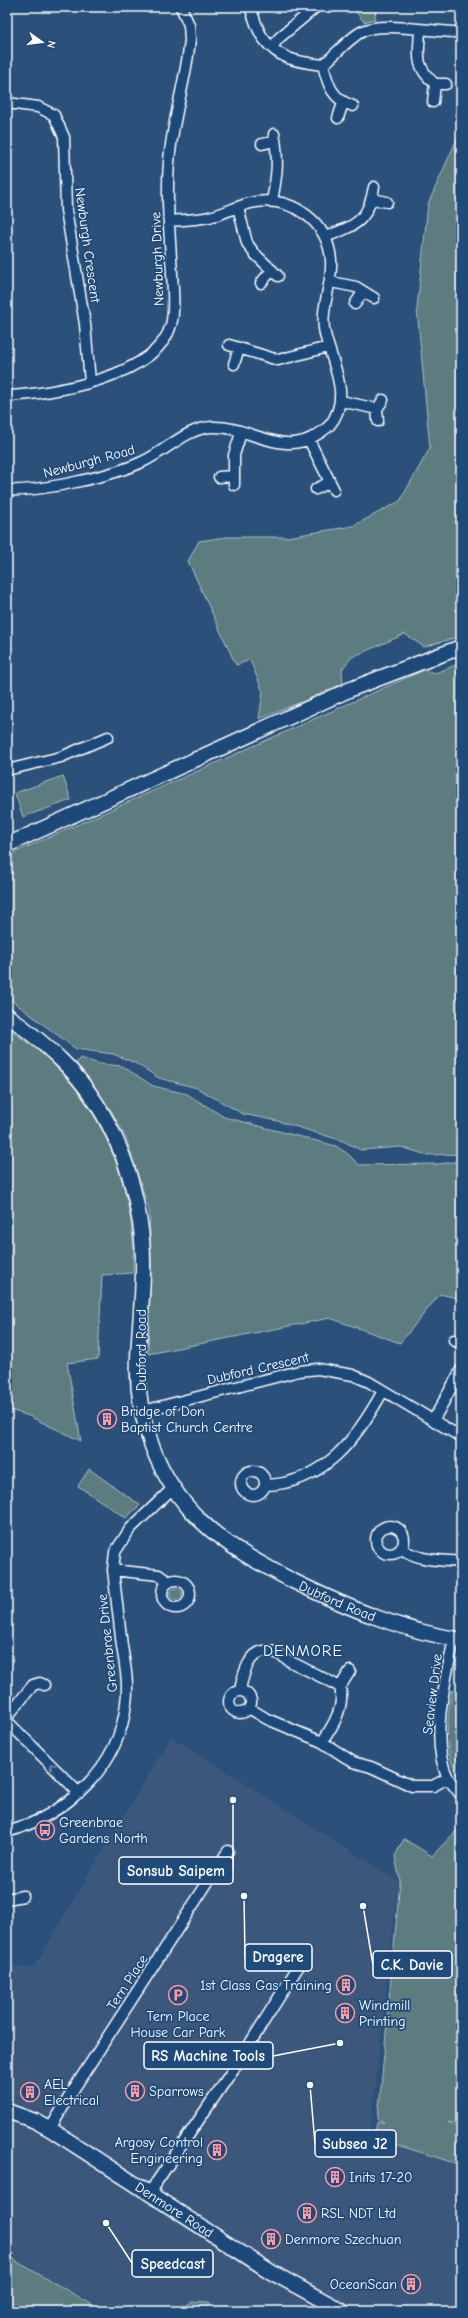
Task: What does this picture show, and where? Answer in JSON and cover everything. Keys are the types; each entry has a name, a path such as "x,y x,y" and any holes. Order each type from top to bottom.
{"street":[{"name":"Newburgh Drive","path":"7,396 31,395 90,382 127,370 154,353 164,341 171,325 173,294 169,162 190,40 189,25 181,7"},
{"path":"250,7 262,37 272,47 294,62 323,65 360,32 372,28 387,27 461,32"},
{"path":"272,47 279,38 314,7"},
{"path":"420,30 418,62 425,75 435,84 446,84"},
{"path":"323,65 328,86 343,103 353,106"},
{"path":"432,102 435,84"},
{"name":"Newburgh Crescent","path":"7,103 38,107 54,115 64,137 66,210 85,324 90,382"},
{"path":"338,118 343,103"},
{"path":"262,144 274,138 278,171 272,201"},
{"path":"325,237 356,225 364,217 372,199 374,187"},
{"path":"372,199 387,202"},
{"path":"170,221 210,217 255,202 272,201 299,209 309,216 325,237 331,259 331,282 324,329 328,347 338,375 341,401 377,409"},
{"path":"238,207 246,243 275,273 261,283"},
{"path":"331,282 356,287 374,298"},
{"path":"356,304 364,292"},
{"path":"234,364 234,347 278,360 328,347"},
{"path":"378,421 377,409 383,400"},
{"name":"Newburgh Road","path":"7,490 54,486 120,470 161,452 191,432 212,427 241,432 283,444 309,440 329,426 341,401"},
{"path":"219,477 233,481 234,455 241,432"},
{"path":"309,440 332,486 316,489"},
{"path":"7,845 351,690 461,647"},
{"path":"7,770 61,757 108,737"},
{"name":"Dubford Road","path":"7,1015 44,1044 80,1080 102,1112 122,1154 130,1178 140,1225 142,1276 138,1356 142,1411 147,1432 156,1457 173,1488 200,1521 227,1543 267,1568 335,1602 408,1627 457,1639"},
{"name":"Dubford Crescent","path":"142,1411 299,1370 318,1369 353,1375 461,1437"},
{"path":"433,1421 461,1370"},
{"path":"265,1485 283,1485 308,1475 335,1457 357,1435 383,1391"},
{"name":"Greenbrae Drive","path":"7,1832 25,1827 58,1809 79,1793 98,1774 107,1759 119,1734 126,1704 127,1678 113,1570 115,1552 130,1528 173,1488"},
{"path":"401,1548 408,1554 418,1557 461,1562"},
{"path":"113,1570 159,1575 169,1582"},
{"name":"Seaview Drive","path":"457,1639 439,1733 443,1760 448,1778 461,1795"},
{"path":"240,1690 242,1677 248,1663 254,1655 261,1651 270,1651 282,1655 290,1662 301,1665 340,1687"},
{"path":"322,1742 334,1725 342,1695 340,1687 350,1671"},
{"path":"7,1717 33,1685 40,1683 44,1685"},
{"path":"240,1690 249,1695 251,1702 249,1708 239,1713 229,1706 228,1701 231,1695 240,1690"},
{"path":"249,1708 267,1720 322,1742 353,1762 371,1767 412,1786 433,1786 448,1778"},
{"path":"7,1721 79,1793"},
{"name":"Tern Place","path":"50,2129 75,2087 228,1851"},
{"path":"7,1897 7,1899 23,1896"},
{"path":"149,2193 237,2064 300,1964"},
{"name":"Denmore Road","path":"7,2111 35,2120 271,2272 342,2311"}],"shaded area":[{"path":"171,1737 398,1881 370,2136 461,2165 461,2311 111,2311 7,2257 7,1966 33,1968"}],"green space":[{"path":"352,7 376,7 375,19 364,22"},
{"path":"461,130 461,636 424,647 405,634 352,657 342,669 343,685 259,719 263,692 250,660 236,665 188,561 199,541 226,537 287,537 353,526 400,501 430,448 417,308 428,204"},
{"path":"461,663 461,1154 427,1155 401,1147 361,1150 343,1141 278,1121 243,1114 197,1088 159,1078 135,1063 113,1054 76,1049 7,997 7,856 424,670 435,673"},
{"path":"63,776 71,800 23,817 15,793"},
{"path":"7,1027 52,1062 79,1092 91,1110 110,1148 118,1169 129,1210 133,1242 133,1273 102,1275 98,1359 67,1363 81,1441 29,1416 7,1409"},
{"path":"80,1058 100,1064 122,1066 153,1086 187,1094 224,1117 336,1146 348,1154 359,1165 439,1164 461,1161 461,1299 440,1294 400,1343 330,1318 148,1354 151,1259 149,1210 126,1138 111,1110 76,1063"},
{"path":"89,1469 140,1505 126,1518 78,1486"},
{"path":"176,1588 180,1590 182,1594 180,1598 176,1600 172,1598 170,1594 172,1590"},
{"path":"452,1690 461,1697 461,1782 455,1771 448,1749 448,1725"},
{"path":"461,1826 461,2125 448,2122 461,2130 461,2165 372,2137 378,2122 384,2122 378,2119 400,1881 395,1856 404,1839 432,1856"},
{"path":"7,2257 12,2259 104,2311 7,2311"},
{"path":"190,2302 209,2303 206,2311 179,2311"}],"place":[{"name":"Bridge of Don Baptist Church Centre","path":"107,1419"},
{"name":"Sonsub Saipem","path":"233,1800"},
{"name":"Greenbrae Gardens North","path":"45,1830"},
{"name":"Dragere","path":"244,1896"},
{"name":"C.K. Davie","path":"363,1906"},
{"name":"1st Class Gas Training","path":"346,1985"},
{"name":"Tern Place House Car Park","path":"178,1995"},
{"name":"Windmill Printing","path":"345,2013"},
{"name":"RS Machine Tools","path":"340,2043"},
{"name":"Subsea J2","path":"310,2085"},
{"name":"Sparrows","path":"135,2091"},
{"name":"AEL Electrical","path":"30,2092"},
{"name":"Argosy Control Engineering","path":"217,2150"},
{"name":"Inits 17-20","path":"335,2177"},
{"name":"RSL NDT Ltd","path":"307,2213"},
{"name":"Speedcast","path":"106,2223"},
{"name":"Denmore Szechuan","path":"271,2239"},
{"name":"OceanScan","path":"411,2284"}],"district":[{"name":"DENMORE","path":"303,1650"}]}
